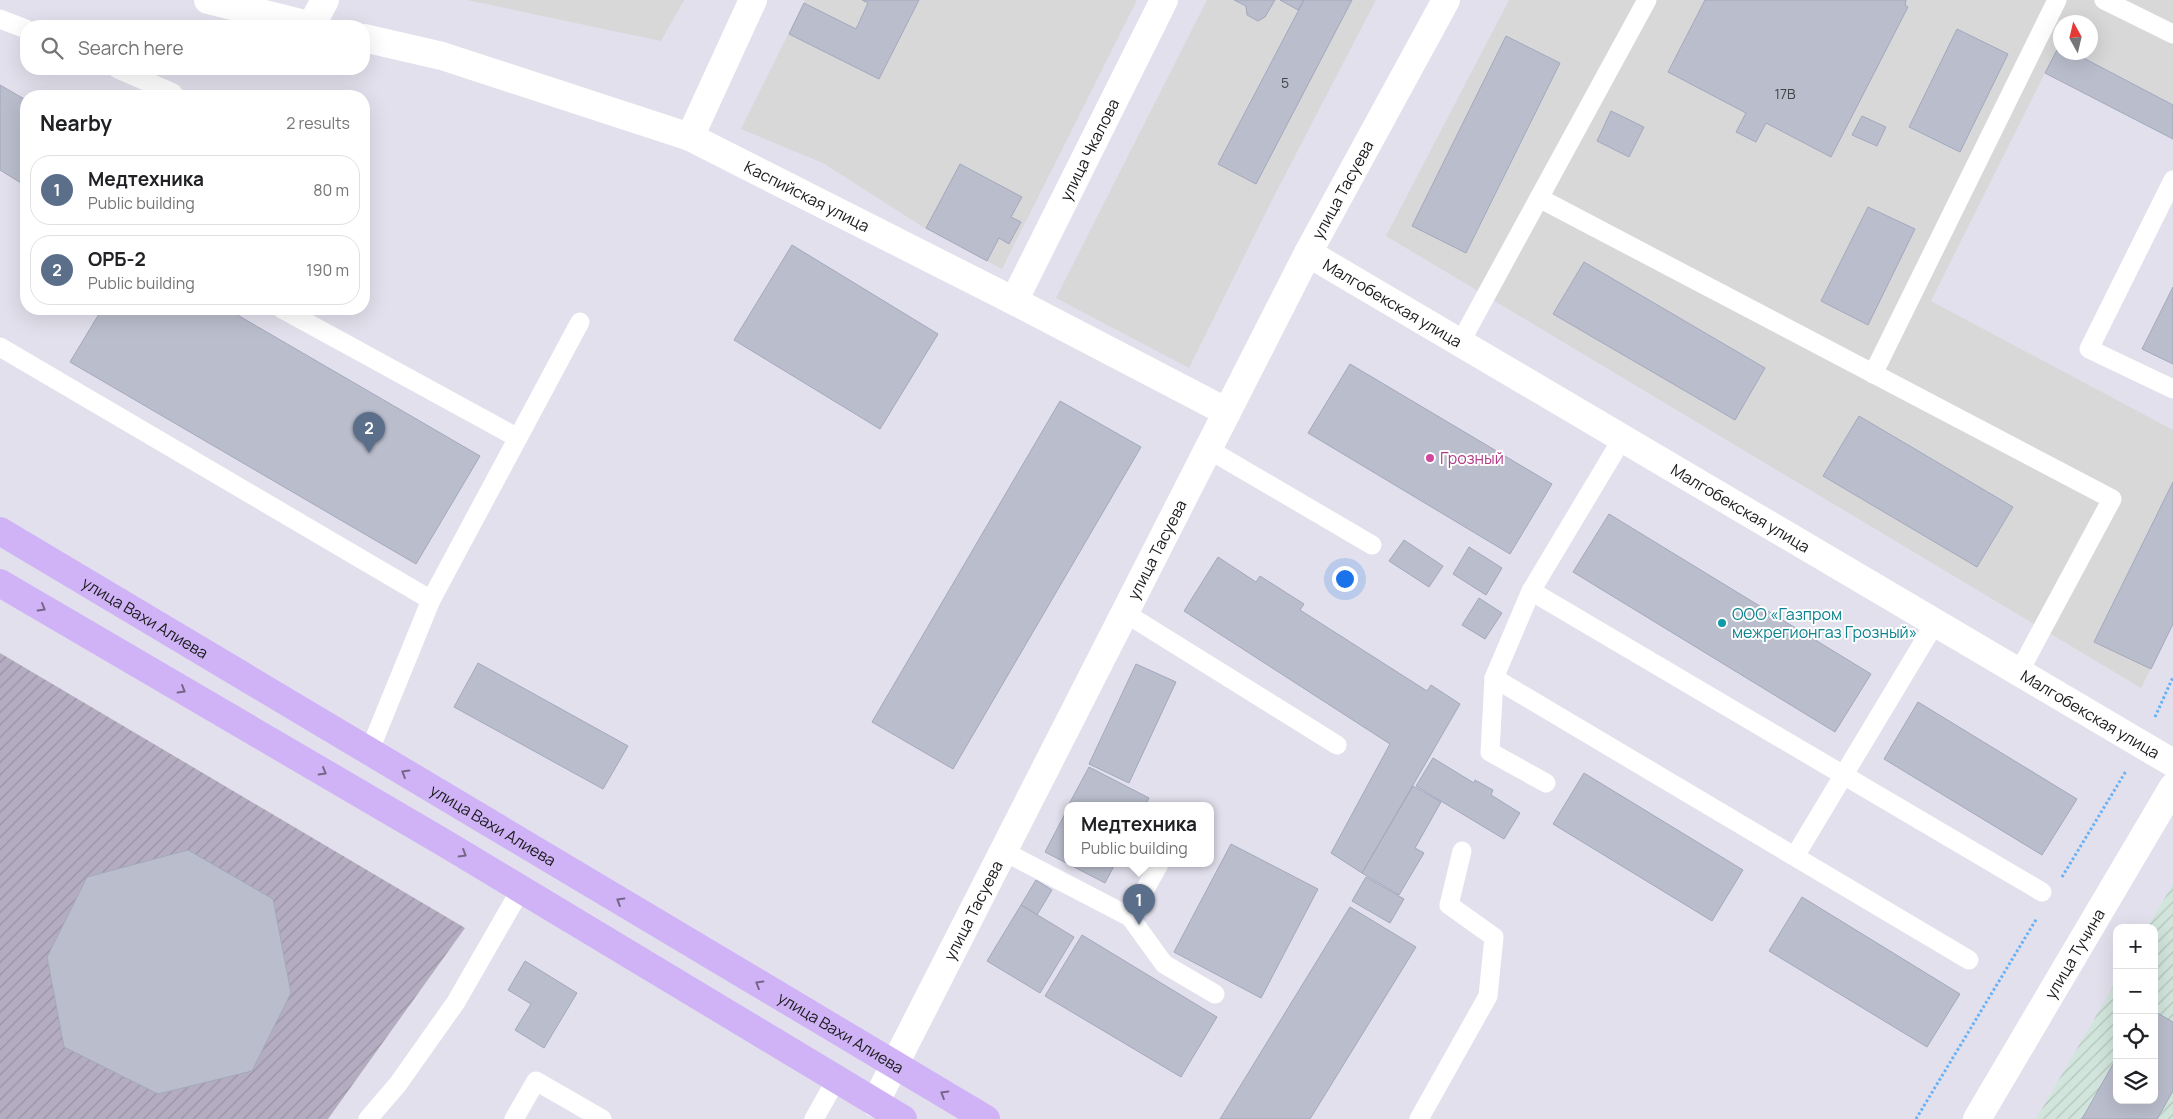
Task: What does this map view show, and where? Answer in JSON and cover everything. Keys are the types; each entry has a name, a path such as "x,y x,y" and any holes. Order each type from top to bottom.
{"main road":[{"name":"улица Вахи Алиева","path":"0,531 986,1119"},
{"path":"0,583 521,889 903,1119"}],"street":[{"path":"208,0 288,20"},
{"path":"315,20 325,0"},
{"path":"690,137 753,0"},
{"name":"улица Чкалова","path":"1014,301 1164,0"},
{"name":"улица Тасуева","path":"875,1103 1308,254 1446,0"},
{"name":"Каспийская улица","path":"370,39 442,56 690,137 1014,301 1227,412"},
{"name":"Малгобекская улица","path":"1308,254 2173,763"},
{"name":"улица Тучина","path":"1977,1119 2173,787"}],"lane":[{"path":"1460,343 1648,0"},
{"path":"1873,374 2057,0"},
{"path":"2104,0 2173,34"},
{"path":"0,19 20,27"},
{"path":"132,75 166,90"},
{"path":"2173,180 2089,348 2173,389"},
{"path":"1539,198 2112,499 2019,672"},
{"path":"293,315 518,438"},
{"path":"369,752 431,600 580,322"},
{"path":"0,348 431,600"},
{"path":"1546,783 1490,752 1494,678 1531,591 1622,438"},
{"path":"1208,449 1372,545"},
{"path":"1531,591 2042,892"},
{"path":"1125,613 1336,745"},
{"path":"1794,856 1935,623"},
{"path":"1494,678 1969,960"},
{"path":"1004,850 1130,917 1164,964 1216,994"},
{"path":"1419,1119 1488,996 1494,937 1449,905 1462,851"},
{"path":"1130,917 1157,867"},
{"path":"368,1119 398,1084 456,1002 521,889"},
{"path":"814,1119 836,1080"},
{"path":"514,1119 536,1081 602,1119"}],"shaded area":[{"path":"467,0 684,0 661,41"},
{"path":"805,0 1137,0 1002,269 926,229 823,163 741,129"},
{"path":"1207,0 1376,0 1271,202 1189,368 1056,298"},
{"path":"1509,0 2173,0 2173,105 2086,60 2098,60 2098,15 2053,15 2053,59 1931,301 2173,430 2173,624 2141,688 1386,236"},
{"path":"0,653 465,928 328,1119 0,1119"},
{"path":"2173,884 2173,1119 2036,1119 2113,987 2113,1104 2158,1104 2158,924 2149,924"}],"building":[{"path":"862,0 919,0 879,79 789,34 804,3 856,29 868,3"},
{"path":"1234,0 1275,0 1265,17 1258,21 1247,15 1246,6"},
{"path":"1280,0 1304,0 1298,10"},
{"path":"1304,0 1352,0 1256,184 1218,164"},
{"path":"1705,0 1906,0 1905,5 1908,7 1831,157 1766,123 1756,142 1736,132 1746,113 1668,72"},
{"path":"1957,29 2008,54 1960,152 1909,127"},
{"path":"1506,36 1560,63 1466,253 1412,226"},
{"path":"2053,58 2053,60 2087,60 2173,105 2173,139 2045,73"},
{"path":"0,85 20,97 20,182 0,170"},
{"path":"1611,111 1644,127 1629,157 1597,141"},
{"path":"1862,116 1886,127 1877,146 1852,135"},
{"path":"960,164 1022,197 1011,217 1021,222 1009,244 999,238 987,261 926,228"},
{"path":"1868,207 1915,229 1868,325 1821,301"},
{"path":"792,245 938,334 880,429 734,340"},
{"path":"1584,262 1765,368 1735,420 1553,314"},
{"path":"2173,287 2173,364 2142,349"},
{"path":"98,315 237,315 480,456 416,564 70,362"},
{"name":"Грозный","path":"1350,364 1552,484 1510,554 1308,433"},
{"path":"1060,401 1141,447 953,769 872,722"},
{"path":"1859,416 2013,507 1977,567 1823,476"},
{"path":"2173,482 2173,624 2151,669 2094,642"},
{"name":"ООО «Газпром межрегионгаз Грозный»","path":"1609,514 1871,674 1835,732 1573,572"},
{"path":"1404,540 1443,566 1429,587 1389,561"},
{"path":"1469,547 1502,568 1486,595 1453,574"},
{"path":"1218,557 1256,582 1260,576 1304,604 1300,610 1427,691 1431,685 1460,704 1362,873 1331,853 1390,744 1184,611"},
{"path":"1479,598 1502,613 1485,639 1462,625"},
{"path":"478,663 628,746 603,789 454,707"},
{"path":"1136,664 1176,682 1129,783 1089,764"},
{"path":"1918,702 2077,799 2042,855 1884,759"},
{"path":"1433,758 1474,783 1475,780 1493,790 1491,795 1520,813 1504,839 1416,786"},
{"path":"1089,767 1149,798 1147,802 1070,802"},
{"path":"1584,773 1743,870 1712,921 1553,824"},
{"path":"1413,786 1441,802 1415,848 1424,853 1399,895 1362,873"},
{"path":"1064,816 1064,862 1045,852"},
{"path":"1231,844 1318,889 1261,998 1174,952"},
{"path":"188,850 273,899 291,993 252,1071 158,1094 64,1047 47,957 87,877"},
{"path":"1074,867 1113,867 1105,883"},
{"path":"1366,877 1404,899 1390,923 1352,901"},
{"path":"1036,880 1052,890 1037,915 1021,905"},
{"path":"1802,897 1960,994 1927,1047 1769,951"},
{"path":"1021,905 1074,937 1040,993 987,961"},
{"path":"1350,907 1416,947 1310,1119 1220,1119"},
{"path":"1082,935 1217,1017 1181,1077 1045,996"},
{"path":"525,961 577,993 544,1048 515,1030 531,1004 508,990"},
{"path":"2158,1013 2173,1022 2173,1091 2157,1119 2082,1119 2113,1064 2113,1104 2158,1104"}],"place":[{"name":"ОРБ-2","path":"369,453"},
{"name":"Грозный","path":"1430,458"},
{"name":"ООО «Газпром межрегионгаз Грозный»","path":"1722,623"},
{"name":"Медтехника","path":"1139,925"}]}
